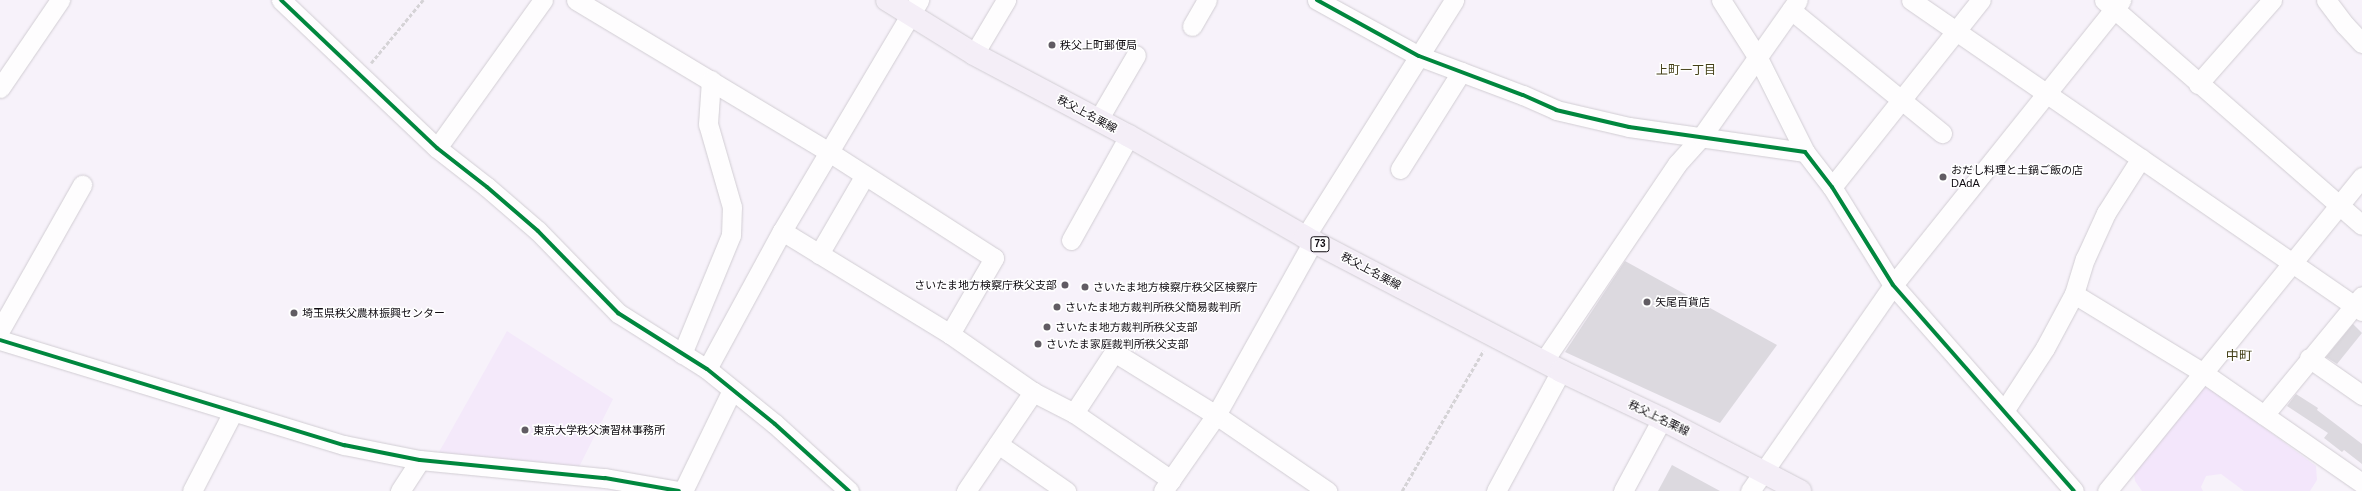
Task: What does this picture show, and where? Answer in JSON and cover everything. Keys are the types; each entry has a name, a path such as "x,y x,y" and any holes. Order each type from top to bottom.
{"main road":[{"name":"秩父上名栗線","path":"887,0 915,7 974,54 1128,136 1309,239 1552,367 1662,419 1800,491"}],"street":[{"path":"0,88 60,0"},
{"path":"281,0 437,148 487,187 538,231 618,312 707,369 775,424 849,491"},
{"path":"437,148 543,0"},
{"path":"576,0 829,152 994,258 950,334"},
{"path":"974,54 1006,0"},
{"path":"1192,26 1207,0"},
{"path":"1318,0 1419,56 1523,95 1556,110 1629,127 1702,136 1805,152"},
{"path":"782,231 950,334 1033,392 1074,413 1167,486 1216,415 1309,239 1454,0"},
{"path":"1721,0 1758,58 1805,152 1832,187 1893,285 2074,491"},
{"path":"1911,0 2292,262 2359,304 2310,358 2264,415"},
{"path":"1832,187 1981,0"},
{"path":"2198,84 2272,0"},
{"path":"2326,0 2345,25 2362,43"},
{"path":"1750,491 1893,285 2047,94 2113,3 2198,84 2362,225"},
{"path":"1496,491 1552,367 1677,164 1702,136 1795,5 1901,99 1942,133"},
{"path":"707,369 782,231 915,7"},
{"path":"1098,120 1136,55"},
{"path":"1400,169 1461,72"},
{"path":"682,354 732,235 732,207 708,124 711,80"},
{"path":"1071,240 1128,136"},
{"path":"2004,411 2046,348 2074,294 2085,259 2106,213 2141,158"},
{"path":"819,254 865,175"},
{"path":"2107,491 2202,372 2362,177"},
{"path":"0,330 82,185"},
{"path":"2074,294 2202,372 2362,483"},
{"path":"0,340 344,445 420,460 605,478 679,491"},
{"path":"1074,413 1114,352 1216,415 1326,491"},
{"path":"2310,358 2362,395"},
{"path":"683,491 732,390"},
{"path":"966,491 1033,392"},
{"path":"192,491 233,412"},
{"path":"1623,491 1662,419"},
{"path":"998,444 1066,491"},
{"path":"400,491 420,460"}],"path":[{"path":"361,76 423,0"},
{"path":"1402,491 1492,335"}],"shaded area":[{"name":"東京大学秩父演習林事務所","path":"507,331 613,399 575,475 434,461"},
{"path":"2202,382 2316,466 2317,480 2310,491 2244,491 2221,474 2206,476 2201,487 2203,491 2142,491 2135,481 2134,474"}],"building":[{"name":"矢尾百貨店","path":"1625,261 1777,345 1720,423 1565,352"},
{"path":"2353,324 2362,333 2337,364 2326,357"},
{"path":"2296,394 2318,408 2317,410 2362,444 2362,464 2344,450 2342,452 2324,438 2328,433 2287,406"},
{"path":"1672,465 1720,491 1658,491"}],"cycle path":[{"path":"281,0 437,148 487,187 538,231 618,313 707,369 775,424 849,491"},
{"path":"1317,0 1419,56 1523,95 1556,110 1629,127 1805,152 1832,187 1893,285 2074,491"},
{"path":"0,340 344,445 420,460 605,478 679,491"}],"place":[{"name":"秩父上町郵便局","path":"1052,45"},
{"name":"おだし料理と土鍋ご飯の店 DAdA","path":"1943,177"},
{"name":"さいたま地方検察庁秩父支部","path":"1065,285"},
{"name":"さいたま地方検察庁秩父区検察庁","path":"1085,287"},
{"name":"矢尾百貨店","path":"1647,302"},
{"name":"さいたま地方裁判所秩父簡易裁判所","path":"1057,307"},
{"name":"埼玉県秩父農林振興センター","path":"294,313"},
{"name":"さいたま地方裁判所秩父支部","path":"1047,327"},
{"name":"さいたま家庭裁判所秩父支部","path":"1038,344"},
{"name":"東京大学秩父演習林事務所","path":"525,430"}],"district":[{"name":"上町一丁目","path":"1686,71"},
{"name":"中町","path":"2239,356"}]}
